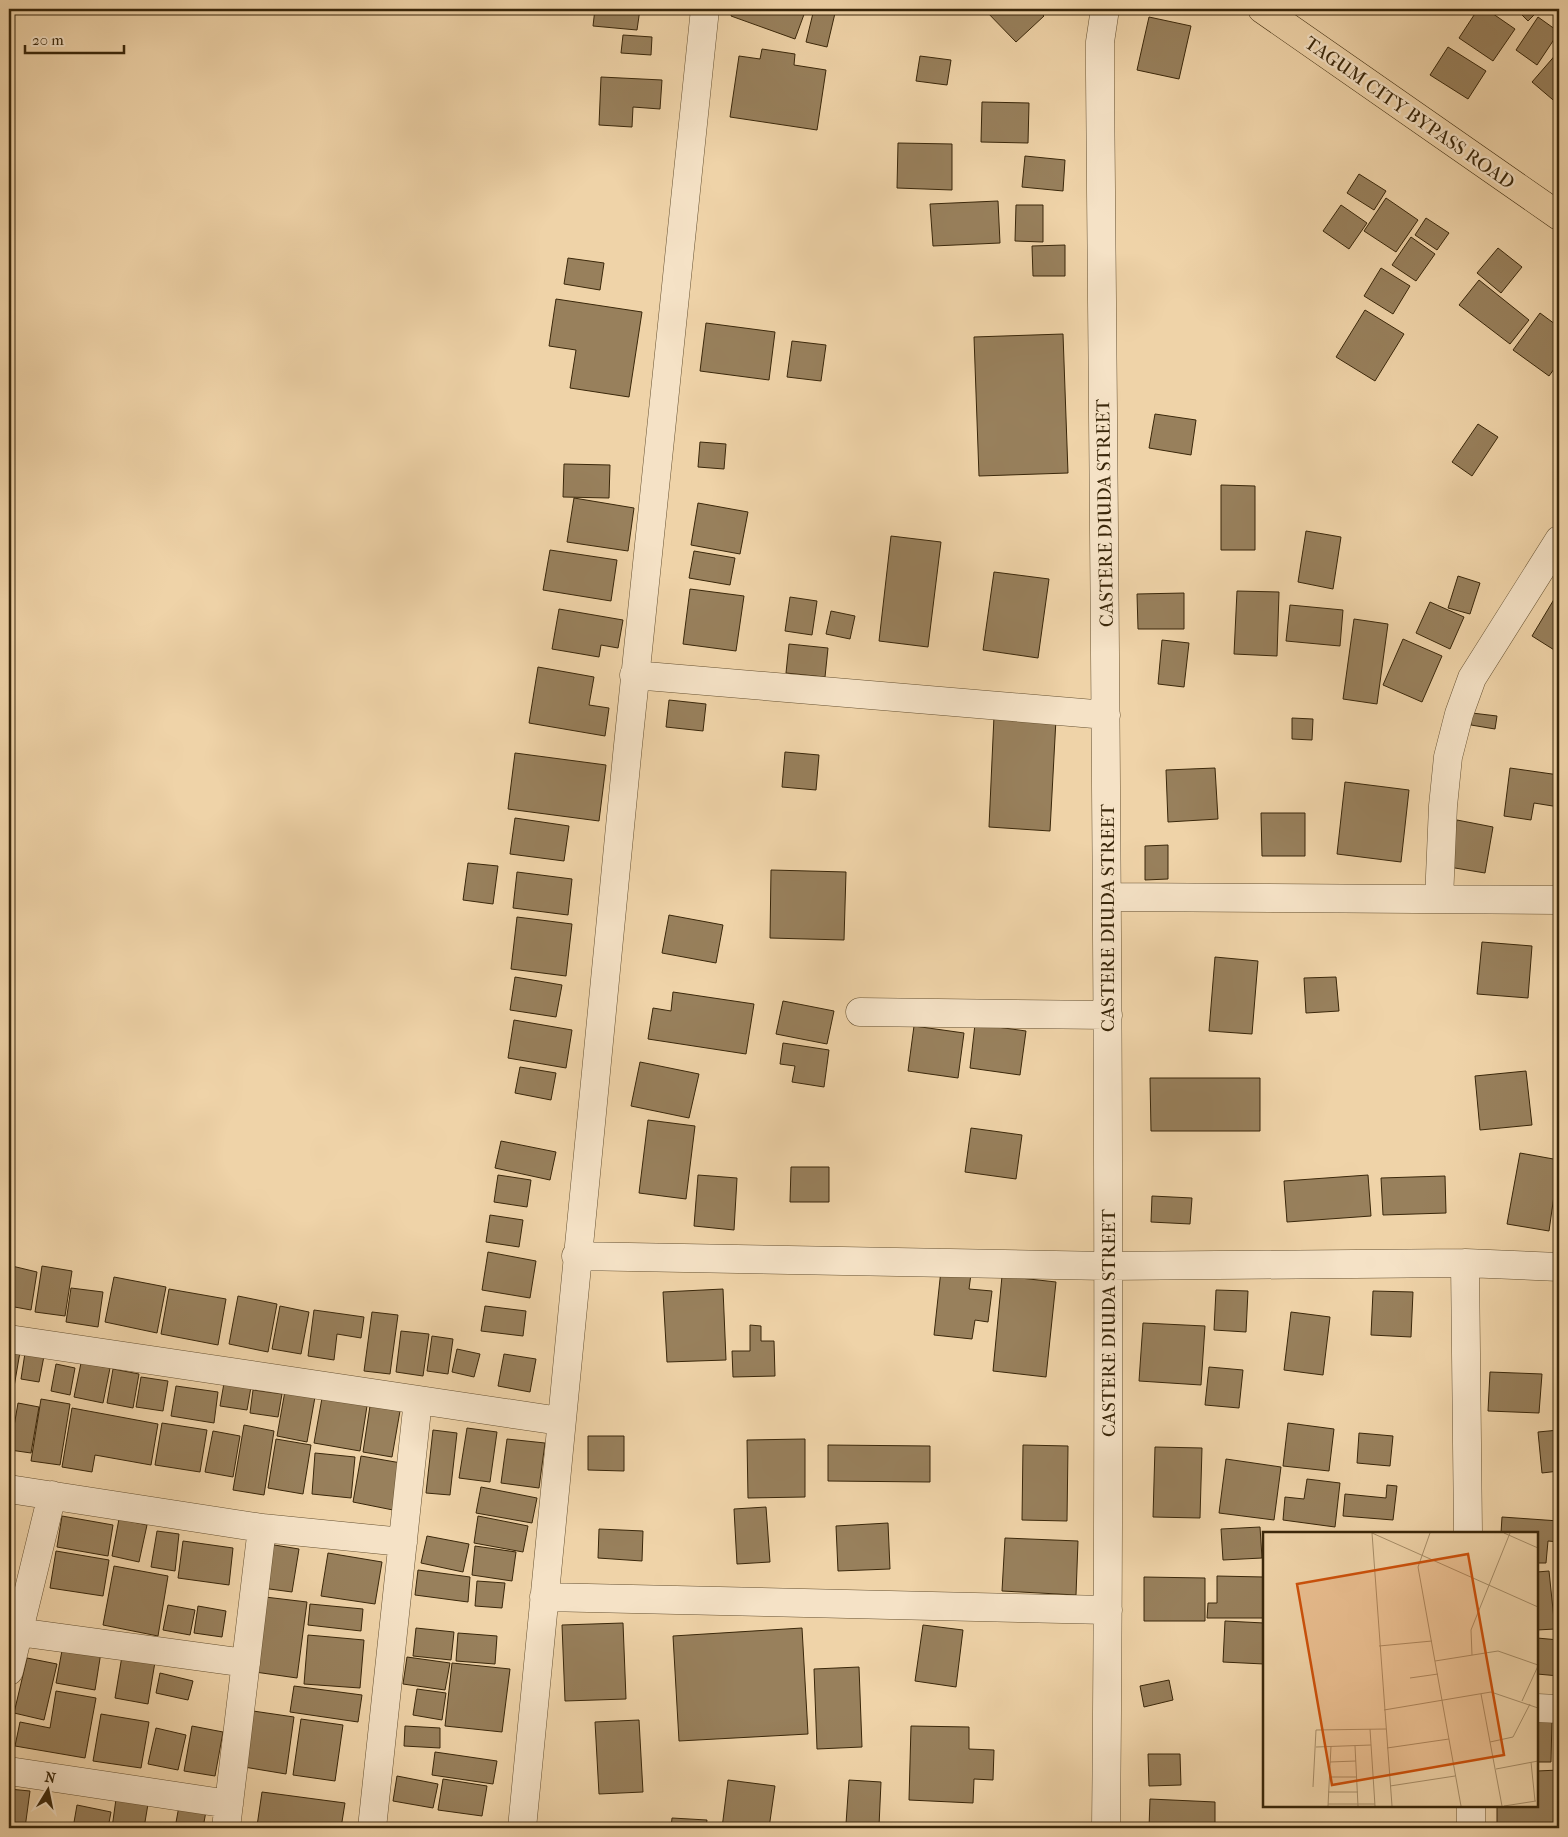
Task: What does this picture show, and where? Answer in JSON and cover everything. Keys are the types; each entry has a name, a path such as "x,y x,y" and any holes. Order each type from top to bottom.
{"main road":[{"name":"TAGUM CITY BYPASS ROAD","path":"1262,9 1559,216"}],"street":[{"path":"522,1828 576,1256 634,675 705,9"},
{"name":"CASTERE DIUDA STREET","path":"1105,9 1100,42 1100,75 1108,898 1108,1610 1106,1828"},
{"path":"1439,899 1448,757 1459,714 1472,678 1559,540"},
{"path":"634,675 1106,715"},
{"path":"1108,898 1559,900"},
{"path":"860,1012 1108,1016"},
{"path":"576,1256 1108,1266 1465,1263 1559,1267"},
{"path":"1465,1263 1468,1532"},
{"path":"9,1339 560,1421"},
{"path":"372,1828 418,1400"},
{"path":"9,1489 262,1528 402,1542"},
{"path":"9,1671 52,1495"},
{"path":"9,1771 228,1816 262,1528"},
{"path":"544,1597 1108,1610"},
{"path":"18,1632 246,1663"},
{"path":"1538,1708 1559,1709"},
{"path":"1471,1807 1471,1828"}],"building":[{"path":"595,9 640,9 637,30 593,26"},
{"path":"733,9 806,9 795,39 731,16"},
{"path":"814,9 836,9 827,47 806,42"},
{"path":"984,9 1037,9 1044,16 1016,42"},
{"path":"1478,9 1486,9 1515,29 1493,61 1459,38"},
{"path":"1516,9 1540,9 1528,21"},
{"path":"1149,17 1191,26 1179,79 1137,70"},
{"path":"1538,17 1559,32 1537,65 1516,50"},
{"path":"623,35 652,37 651,55 621,53"},
{"path":"1448,47 1486,71 1468,99 1430,75"},
{"path":"762,49 795,54 794,65 826,70 817,130 730,117 739,56 760,59"},
{"path":"1559,52 1559,105 1532,82"},
{"path":"920,56 951,60 947,85 916,81"},
{"path":"601,77 662,80 660,109 633,107 632,127 599,125"},
{"path":"982,102 1029,103 1028,143 981,142"},
{"path":"898,143 952,144 952,190 897,188"},
{"path":"1025,156 1065,160 1063,191 1022,187"},
{"path":"1359,174 1386,191 1374,210 1347,193"},
{"path":"1386,198 1418,220 1396,252 1364,231"},
{"path":"998,201 1000,243 933,246 930,204"},
{"path":"1016,205 1043,205 1043,242 1015,241"},
{"path":"1341,205 1367,223 1349,249 1323,231"},
{"path":"1426,218 1449,233 1437,250 1415,235"},
{"path":"1411,237 1435,254 1416,281 1392,265"},
{"path":"1065,245 1065,276 1033,276 1032,246"},
{"path":"1498,248 1522,267 1501,293 1477,273"},
{"path":"568,258 604,263 600,290 564,284"},
{"path":"1381,268 1410,286 1393,314 1364,296"},
{"path":"1479,280 1529,320 1510,344 1459,305"},
{"path":"556,299 642,312 629,397 570,388 576,350 549,346"},
{"path":"1365,310 1404,334 1375,381 1336,357"},
{"path":"1540,313 1559,327 1559,362 1549,376 1513,350"},
{"path":"706,323 775,332 769,380 700,371"},
{"path":"1063,334 1068,473 979,476 974,337"},
{"path":"792,341 826,345 821,381 787,377"},
{"path":"1155,414 1196,420 1191,455 1149,448"},
{"path":"1478,424 1498,437 1472,476 1452,462"},
{"path":"700,442 726,444 724,469 698,467"},
{"path":"564,464 610,465 609,498 563,497"},
{"path":"1221,485 1255,486 1255,550 1221,550"},
{"path":"574,498 634,508 628,551 567,542"},
{"path":"698,503 748,512 740,554 691,545"},
{"path":"1306,531 1341,537 1333,589 1298,582"},
{"path":"891,536 941,542 928,647 879,641"},
{"path":"550,550 617,560 611,601 543,590"},
{"path":"694,551 735,558 730,585 689,578"},
{"path":"994,572 1049,579 1038,658 983,650"},
{"path":"1458,576 1480,583 1470,614 1448,608"},
{"path":"690,589 744,596 736,651 683,644"},
{"path":"1237,591 1279,592 1277,656 1234,654"},
{"path":"1184,593 1184,629 1138,629 1137,594"},
{"path":"1556,596 1559,598 1559,653 1532,636"},
{"path":"790,597 817,601 812,635 785,631"},
{"path":"1430,602 1464,617 1450,649 1416,633"},
{"path":"1290,605 1343,610 1340,646 1286,641"},
{"path":"559,609 623,620 618,648 601,645 599,657 552,649"},
{"path":"831,611 855,616 850,639 826,634"},
{"path":"1354,619 1388,624 1377,704 1343,699"},
{"path":"1403,639 1442,656 1422,702 1383,685"},
{"path":"1162,640 1189,643 1184,687 1158,684"},
{"path":"789,644 828,648 825,677 786,673"},
{"path":"538,667 594,677 589,705 609,708 605,736 529,723"},
{"path":"669,700 706,704 703,731 666,727"},
{"path":"1472,713 1497,716 1495,729 1471,725"},
{"path":"994,716 1056,719 1050,831 989,827"},
{"path":"1292,718 1313,719 1312,740 1292,739"},
{"path":"785,752 819,755 816,790 782,787"},
{"path":"515,753 606,765 599,821 508,809"},
{"path":"1215,768 1218,819 1168,822 1166,770"},
{"path":"1510,768 1559,775 1559,807 1534,803 1531,820 1504,816"},
{"path":"1345,782 1409,790 1401,862 1337,854"},
{"path":"1261,813 1305,813 1305,856 1262,856"},
{"path":"515,818 569,826 564,861 510,854"},
{"path":"1457,820 1493,827 1485,873 1449,867"},
{"path":"1168,845 1168,879 1145,880 1145,846"},
{"path":"468,863 498,866 493,904 463,900"},
{"path":"771,870 846,872 844,940 770,938"},
{"path":"517,872 572,879 568,915 513,908"},
{"path":"669,915 723,925 716,963 662,953"},
{"path":"517,917 572,924 566,976 511,969"},
{"path":"1482,942 1532,946 1528,998 1477,994"},
{"path":"1215,957 1258,961 1252,1034 1209,1031"},
{"path":"515,977 562,985 556,1017 510,1010"},
{"path":"1336,977 1339,1011 1306,1013 1304,978"},
{"path":"673,992 754,1004 746,1054 648,1039 653,1008 671,1011"},
{"path":"783,1001 834,1011 827,1044 776,1034"},
{"path":"514,1020 572,1030 566,1068 508,1058"},
{"path":"975,1024 1026,1031 1020,1075 970,1068"},
{"path":"914,1026 964,1033 958,1078 908,1071"},
{"path":"783,1043 829,1050 824,1087 792,1082 795,1066 780,1064"},
{"path":"640,1062 699,1074 689,1118 631,1106"},
{"path":"520,1067 556,1073 551,1100 515,1093"},
{"path":"1526,1071 1532,1125 1480,1130 1475,1076"},
{"path":"1150,1078 1260,1078 1260,1131 1151,1131"},
{"path":"648,1120 695,1126 686,1199 639,1193"},
{"path":"971,1128 1022,1135 1016,1179 965,1172"},
{"path":"501,1141 556,1152 550,1180 495,1168"},
{"path":"1520,1153 1559,1160 1549,1231 1507,1224"},
{"path":"791,1167 829,1167 829,1202 790,1202"},
{"path":"498,1175 531,1180 527,1207 494,1202"},
{"path":"698,1175 737,1178 734,1230 694,1226"},
{"path":"1368,1175 1371,1216 1287,1222 1284,1181"},
{"path":"1445,1176 1446,1213 1383,1215 1381,1178"},
{"path":"1152,1196 1192,1198 1190,1224 1151,1222"},
{"path":"490,1215 523,1220 519,1247 486,1242"},
{"path":"488,1252 536,1261 530,1298 482,1290"},
{"path":"12,1266 37,1272 31,1310 9,1306 9,1284"},
{"path":"42,1266 72,1271 65,1316 35,1312"},
{"path":"941,1270 971,1274 969,1289 992,1291 988,1322 975,1320 972,1339 934,1335"},
{"path":"1002,1276 1056,1282 1046,1377 993,1371"},
{"path":"114,1277 166,1287 157,1333 105,1322"},
{"path":"71,1288 103,1292 98,1327 66,1322"},
{"path":"169,1289 226,1299 218,1345 161,1334"},
{"path":"723,1289 726,1360 667,1362 663,1292"},
{"path":"1216,1290 1248,1291 1246,1332 1214,1330"},
{"path":"1373,1291 1413,1292 1411,1337 1371,1335"},
{"path":"238,1296 277,1304 268,1352 229,1344"},
{"path":"280,1306 309,1312 301,1354 272,1349"},
{"path":"485,1306 526,1311 523,1336 481,1331"},
{"path":"314,1310 364,1317 361,1338 337,1334 334,1360 308,1356"},
{"path":"372,1312 398,1315 390,1374 364,1371"},
{"path":"1291,1312 1330,1317 1323,1375 1284,1370"},
{"path":"1143,1323 1205,1326 1201,1385 1139,1381"},
{"path":"750,1325 761,1326 761,1341 774,1341 775,1376 733,1377 732,1351 750,1351"},
{"path":"401,1331 429,1334 423,1376 396,1372"},
{"path":"432,1336 453,1339 448,1374 427,1371"},
{"path":"457,1349 480,1354 474,1377 452,1372"},
{"path":"9,1351 20,1352 14,1387 9,1386"},
{"path":"25,1353 44,1356 39,1382 21,1379"},
{"path":"504,1354 536,1359 530,1392 498,1386"},
{"path":"81,1363 110,1368 103,1403 74,1397"},
{"path":"56,1364 75,1368 70,1395 51,1391"},
{"path":"1209,1367 1243,1370 1239,1408 1205,1405"},
{"path":"113,1369 139,1374 133,1408 107,1403"},
{"path":"1490,1372 1542,1374 1539,1413 1488,1411"},
{"path":"141,1377 168,1381 163,1411 136,1407"},
{"path":"224,1383 251,1387 247,1410 220,1406"},
{"path":"176,1386 218,1392 214,1423 171,1416"},
{"path":"253,1390 282,1394 278,1417 250,1413"},
{"path":"285,1391 315,1397 307,1442 277,1436"},
{"path":"322,1398 367,1406 360,1451 314,1443"},
{"path":"41,1399 70,1404 60,1465 31,1461"},
{"path":"18,1403 39,1407 31,1453 10,1450"},
{"path":"370,1406 400,1411 392,1457 363,1452"},
{"path":"72,1408 158,1424 151,1465 95,1455 92,1472 62,1467"},
{"path":"162,1423 207,1430 200,1472 155,1465"},
{"path":"1288,1423 1334,1429 1329,1471 1283,1466"},
{"path":"244,1425 274,1431 264,1495 233,1490"},
{"path":"467,1428 497,1432 490,1482 459,1478"},
{"path":"433,1430 457,1433 450,1495 426,1493"},
{"path":"1559,1430 1559,1471 1542,1473 1538,1432"},
{"path":"213,1431 240,1436 233,1477 205,1472"},
{"path":"1359,1433 1393,1436 1390,1466 1357,1463"},
{"path":"588,1436 624,1436 624,1471 588,1470"},
{"path":"276,1439 311,1445 303,1494 268,1488"},
{"path":"507,1439 545,1443 539,1488 501,1483"},
{"path":"805,1439 805,1497 748,1498 747,1440"},
{"path":"828,1445 930,1446 930,1482 828,1481"},
{"path":"1023,1445 1068,1446 1067,1521 1022,1520"},
{"path":"1155,1447 1202,1448 1200,1518 1153,1517"},
{"path":"315,1453 355,1457 351,1498 312,1494"},
{"path":"361,1456 401,1463 393,1510 353,1502"},
{"path":"1226,1459 1281,1467 1274,1520 1219,1513"},
{"path":"1307,1479 1340,1483 1335,1527 1283,1520 1285,1497 1304,1499"},
{"path":"1387,1485 1397,1486 1393,1520 1343,1516 1345,1494 1386,1498"},
{"path":"481,1487 537,1498 532,1523 476,1513"},
{"path":"766,1507 770,1562 737,1564 734,1509"},
{"path":"62,1516 113,1525 108,1556 57,1547"},
{"path":"478,1516 528,1526 523,1552 474,1543"},
{"path":"1502,1517 1559,1521 1559,1542 1548,1541 1546,1563 1538,1563 1538,1532 1501,1532"},
{"path":"119,1519 147,1525 139,1562 112,1556"},
{"path":"888,1523 890,1569 838,1571 836,1526"},
{"path":"1260,1527 1262,1558 1223,1560 1221,1529"},
{"path":"599,1529 643,1531 642,1561 598,1558"},
{"path":"157,1531 179,1534 175,1571 151,1567"},
{"path":"427,1536 469,1544 463,1572 421,1563"},
{"path":"1005,1538 1078,1541 1076,1595 1002,1591"},
{"path":"183,1541 233,1548 229,1585 178,1578"},
{"path":"268,1544 299,1549 292,1592 262,1588"},
{"path":"475,1546 516,1552 512,1581 472,1575"},
{"path":"56,1551 109,1560 103,1596 50,1588"},
{"path":"328,1553 382,1562 375,1604 321,1596"},
{"path":"114,1566 168,1576 158,1636 103,1625"},
{"path":"418,1570 470,1577 468,1602 415,1595"},
{"path":"1549,1571 1555,1629 1538,1630 1538,1572"},
{"path":"1217,1576 1263,1577 1263,1618 1207,1618 1208,1603 1217,1603"},
{"path":"1144,1577 1205,1578 1205,1621 1144,1621"},
{"path":"477,1581 505,1583 502,1608 475,1606"},
{"path":"265,1597 307,1602 297,1678 255,1672"},
{"path":"310,1604 363,1609 361,1631 308,1625"},
{"path":"168,1605 195,1610 190,1635 163,1630"},
{"path":"198,1606 226,1611 222,1637 194,1633"},
{"path":"1225,1621 1263,1623 1263,1664 1223,1662"},
{"path":"623,1623 626,1699 565,1701 562,1625"},
{"path":"923,1625 963,1630 956,1687 915,1681"},
{"path":"416,1628 454,1632 451,1660 413,1656"},
{"path":"802,1628 808,1734 679,1741 673,1636"},
{"path":"458,1633 497,1636 495,1664 456,1661"},
{"path":"308,1635 364,1640 360,1688 304,1684"},
{"path":"1538,1638 1559,1640 1559,1676 1538,1674"},
{"path":"63,1645 101,1652 95,1690 56,1683"},
{"path":"122,1656 155,1662 148,1704 115,1698"},
{"path":"407,1657 450,1663 445,1690 403,1684"},
{"path":"27,1658 57,1664 44,1720 14,1713"},
{"path":"452,1663 510,1669 502,1732 445,1726"},
{"path":"859,1667 862,1747 817,1749 814,1669"},
{"path":"160,1673 193,1681 188,1700 156,1693"},
{"path":"1169,1680 1173,1700 1144,1707 1140,1686"},
{"path":"294,1686 362,1695 358,1722 290,1712"},
{"path":"417,1689 446,1693 442,1720 413,1715"},
{"path":"56,1691 96,1698 85,1758 15,1746 20,1722 50,1728"},
{"path":"253,1711 294,1717 286,1774 244,1767"},
{"path":"101,1714 149,1722 141,1768 93,1761"},
{"path":"1538,1718 1552,1718 1551,1762 1538,1762"},
{"path":"301,1719 343,1725 335,1781 293,1775"},
{"path":"639,1720 643,1792 599,1794 595,1722"},
{"path":"192,1726 223,1732 215,1776 184,1771"},
{"path":"405,1726 440,1728 440,1748 404,1746"},
{"path":"911,1726 969,1727 969,1749 994,1750 993,1780 974,1779 973,1803 909,1800"},
{"path":"156,1728 186,1735 178,1770 148,1764"},
{"path":"435,1752 497,1761 493,1784 432,1775"},
{"path":"1148,1754 1180,1754 1181,1785 1149,1786"},
{"path":"1559,1770 1559,1828 1497,1828 1497,1807 1538,1807 1538,1771"},
{"path":"397,1776 438,1784 433,1808 393,1801"},
{"path":"443,1779 487,1786 482,1816 438,1810"},
{"path":"728,1780 775,1786 769,1828 722,1828"},
{"path":"849,1780 881,1782 879,1826 846,1824"},
{"path":"9,1789 30,1791 25,1828 9,1828"},
{"path":"262,1792 345,1803 341,1828 257,1826"},
{"path":"116,1799 148,1804 144,1828 112,1828"},
{"path":"1150,1799 1215,1802 1215,1828 1149,1828"},
{"path":"77,1805 111,1812 108,1828 73,1828"},
{"path":"179,1806 206,1811 203,1828 175,1828"},
{"path":"672,1818 707,1820 706,1828 671,1828"}]}
